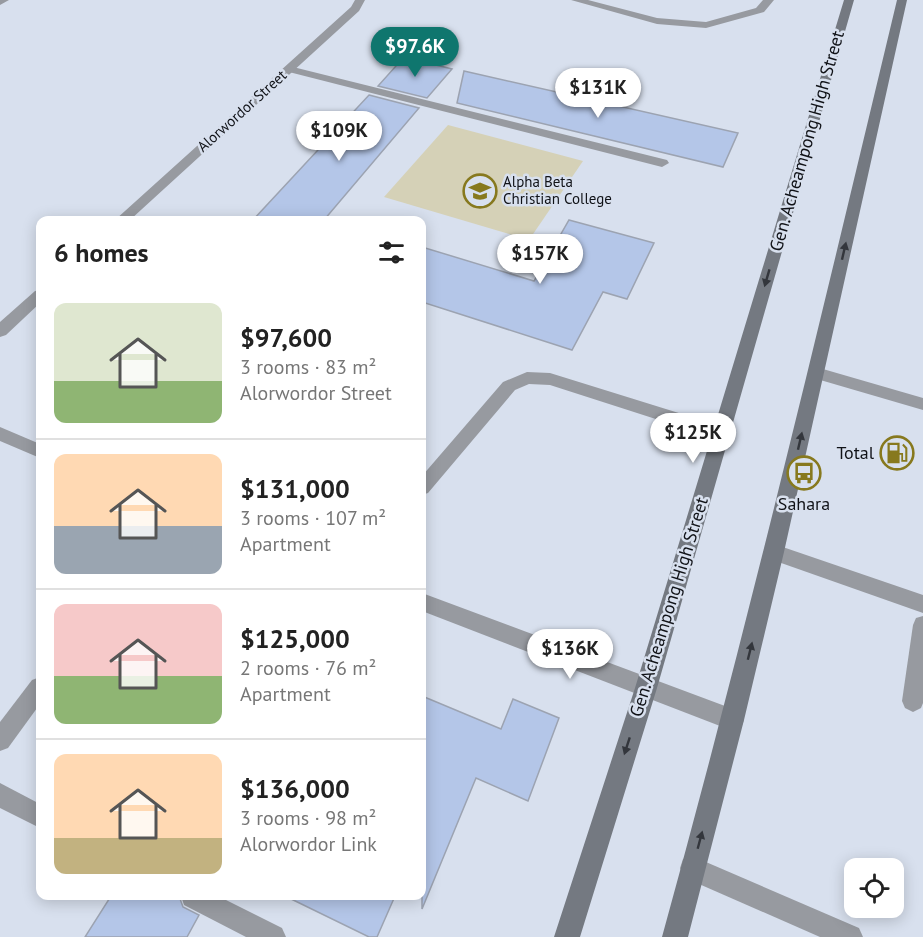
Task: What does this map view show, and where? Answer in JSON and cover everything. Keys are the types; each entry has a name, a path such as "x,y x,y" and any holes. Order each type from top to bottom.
{"main road":[{"name":"Gen. Acheampong High Street","path":"567,937 646,688 849,0"},
{"path":"675,937 733,720 774,552 902,0"}],"street":[{"name":"Alorwordor Street","path":"126,216 355,9 360,0"},
{"path":"576,0 657,21 706,24 760,10 769,0"},
{"path":"289,69 662,163"},
{"path":"0,331 36,299"},
{"path":"816,373 923,404"},
{"path":"426,483 509,386 527,378 550,380 722,433"},
{"path":"0,434 36,449"},
{"path":"774,552 923,604"},
{"path":"426,604 733,720"},
{"path":"913,701 923,625"},
{"path":"0,740 36,692"},
{"path":"0,795 36,814"},
{"path":"692,868 850,937"},
{"path":"201,900 273,937"}],"shaded area":[{"path":"448,125 583,161 529,240 384,197"}],"building":[{"path":"404,57 452,69 427,98 378,86"},
{"path":"464,71 738,133 723,167 457,103"},
{"path":"369,95 419,108 327,216 257,216"},
{"path":"569,220 654,243 627,299 603,292 572,350 426,303 426,248 534,281"},
{"path":"426,698 501,729 513,699 559,718 528,801 476,778 426,899"},
{"path":"108,900 180,900 183,907 199,915 187,937 85,937"},
{"path":"293,900 393,900 377,937 369,937"}],"place":[{"name":"Alpha Beta Christian College","path":"480,191"},
{"name":"Total","path":"897,453"},
{"name":"Sahara","path":"804,473"}]}
